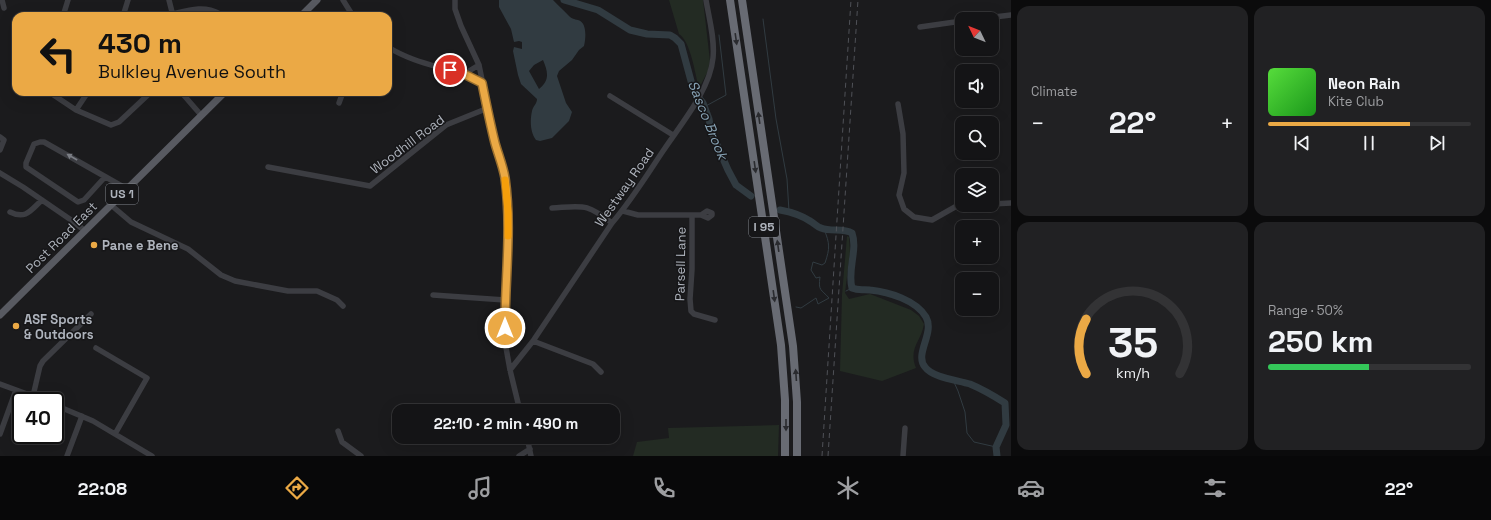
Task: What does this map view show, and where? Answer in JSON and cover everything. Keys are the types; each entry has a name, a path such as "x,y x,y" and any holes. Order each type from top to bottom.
{"highway":[{"name":"I 95","path":"730,0 781,345 785,400 785,456"},
{"name":"I 95","path":"742,0 793,346 797,402 797,456"}],"main road":[{"path":"305,12 317,0"},
{"name":"Post Road East","path":"0,315 221,96"}],"street":[{"path":"2,0 4,8"},
{"path":"64,12 68,0"},
{"path":"124,12 128,0"},
{"path":"169,0 172,12"},
{"path":"343,0 350,12"},
{"path":"455,0 455,9 461,26 479,65 504,177 507,205 508,248 505,300 505,342 518,404"},
{"name":"Westway Road","path":"510,370 533,341 612,223 623,211 700,95 710,74 713,57 713,45 706,0"},
{"path":"187,12 205,8 216,12"},
{"path":"999,16 1011,15"},
{"path":"920,27 955,22"},
{"path":"392,50 402,56 464,74 482,83"},
{"path":"464,74 479,65"},
{"path":"55,96 76,110 111,125 119,122 147,96"},
{"path":"76,110 85,96"},
{"path":"184,96 201,115"},
{"path":"339,103 342,96"},
{"path":"610,96 673,136"},
{"path":"898,104 903,134 904,168 899,195 904,209 914,217 932,220 955,207"},
{"name":"Woodhill Road","path":"268,167 370,186 446,125 488,108"},
{"path":"0,137 4,140 0,150"},
{"path":"106,177 84,200 78,202 26,167 26,163 34,144 44,142 106,177 127,190"},
{"path":"0,173 42,200 85,231"},
{"path":"10,212 18,216 23,215 42,200"},
{"path":"999,204 1011,203"},
{"path":"111,205 131,222 188,249 221,275 235,281 288,291 317,291 332,298 343,306"},
{"path":"552,208 579,206 590,208 612,223"},
{"name":"Parsell Lane","path":"623,211 638,215 701,215"},
{"name":"Parsell Lane","path":"692,215 691,311 698,316 715,320"},
{"path":"433,295 505,300"},
{"path":"34,392 40,366 43,360 91,314"},
{"path":"533,341 593,364 600,372"},
{"path":"96,348 147,378 115,434"},
{"path":"0,384 22,392"},
{"path":"0,434 16,390"},
{"path":"64,409 82,416 152,456"},
{"path":"67,456 82,416"},
{"path":"903,456 905,428"},
{"path":"338,431 342,442 361,456"},
{"path":"529,444 531,456"},
{"path":"519,456 530,449"}],"shaded area":[{"path":"499,0 553,0 570,17 581,21 583,24 585,35 584,46 572,60 559,71 557,76 566,103 572,112 569,121 552,138 540,141 536,140 533,133 531,126 531,115 537,99 521,84 513,51 514,47 522,49 522,42 514,42 511,29 499,7","holes":["543,60 547,76 543,86 539,89 529,71 534,65"]},
{"path":"669,0 703,0 710,61 708,71 699,88 690,51 687,44 679,34"},
{"path":"847,236 849,237 850,252 845,293 849,299 870,294 911,310 919,316 924,324 913,355 916,368 882,381 840,371 842,295"},
{"path":"779,425 778,456 633,456 637,442 669,438 668,428"}],"waterway":[{"name":"Sasco Brook","path":"564,0 598,10 630,30 647,34 670,35 681,44 694,92 703,103 709,119 711,131 728,170 736,185 751,196"},
{"path":"763,19 776,119 787,179 789,211"},
{"path":"704,107 726,95 719,35"},
{"name":"Sasco Brook","path":"780,210 799,215 821,228 852,233 854,240 851,274 852,288 893,295 916,306 922,311 928,323 927,336 922,356 922,362 925,367 929,371 939,376 970,384 1005,403 1006,425 996,447 997,456"},
{"path":"796,307 801,308 816,298 818,304 829,298 822,291 819,285 820,277 816,278 811,270 813,262 822,265 825,263 827,258 829,246 824,229"},
{"name":"Sasco Brook","path":"846,291 852,288"},
{"name":"Sasco Brook","path":"953,380 965,412 967,433 974,442 996,447"}],"railway":[{"path":"822,456 851,0"},
{"path":"828,456 858,0"}],"slow traffic":[{"path":"505,180 508,212 508,236"}],"place":[{"name":"Pane e Bene","path":"94,245"},
{"name":"ASF Sports & Outdoors","path":"16,326"}],"route":[{"path":"450,70 472,77 482,83 504,177 508,212 505,328"}]}
